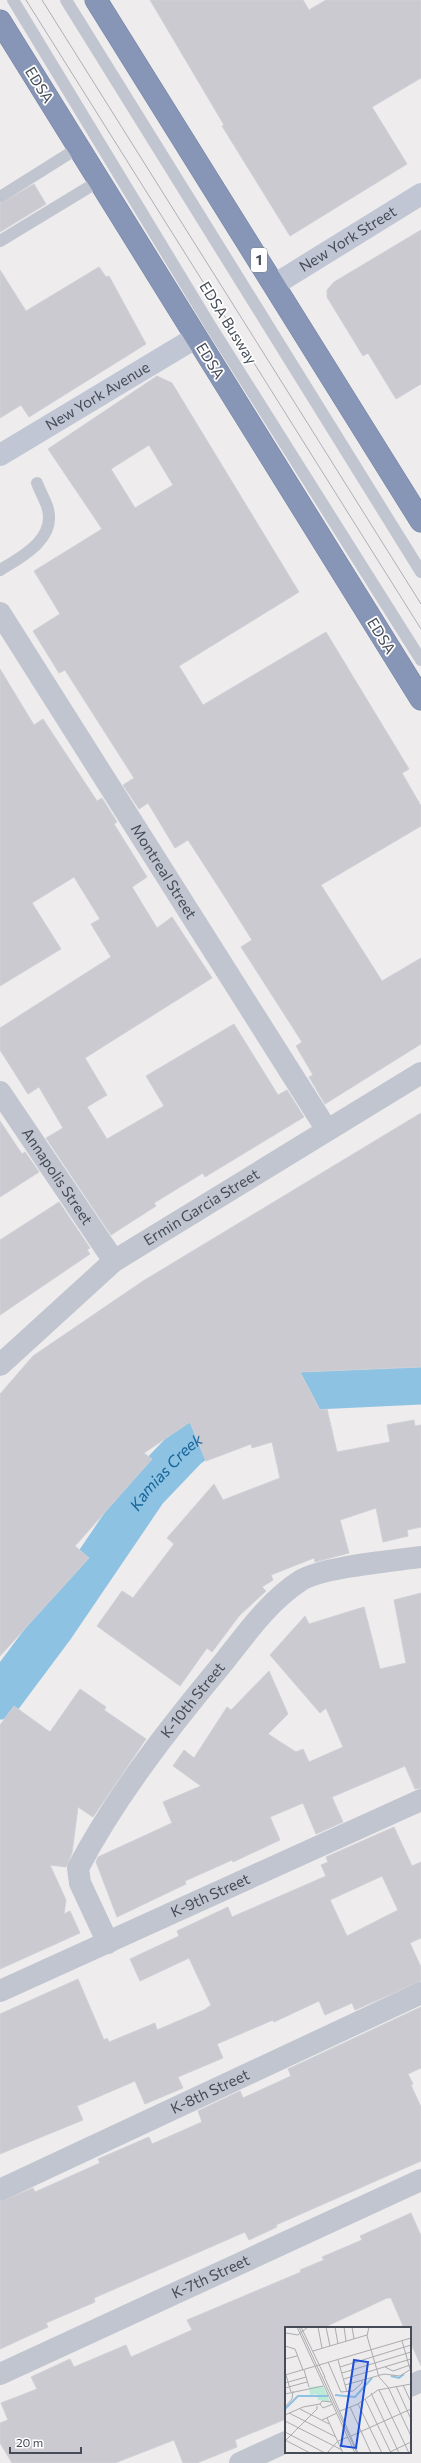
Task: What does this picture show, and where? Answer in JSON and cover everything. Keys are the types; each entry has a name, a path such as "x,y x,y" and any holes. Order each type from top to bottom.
{"highway":[{"name":"1","path":"96,0 421,521"},
{"name":"EDSA","path":"0,21 195,338 421,700"}],"street":[{"name":"New York Street","path":"274,285 421,194"},
{"name":"New York Avenue","path":"0,455 195,338"},
{"name":"Montreal Street","path":"0,613 327,1130"},
{"name":"Ermin Garcia Street","path":"0,1365 114,1261 421,1073"},
{"name":"Annapolis Street","path":"0,1092 114,1261"},
{"name":"K-10th Street","path":"108,1943 80,1883 78,1868 137,1773 199,1692 261,1615 300,1581 320,1573 421,1557"},
{"name":"K-9th Street","path":"0,1991 421,1800"},
{"name":"K-8th Street","path":"0,2190 421,1993"},
{"name":"K-7th Street","path":"0,2374 421,2180"},
{"path":"411,2386 421,2381"},
{"path":"240,2463 285,2442"}],"lane":[{"name":"EDSA Busway","path":"12,0 210,325 421,660"},
{"path":"66,0 421,572"},
{"path":"0,197 78,148"},
{"path":"0,241 99,181"},
{"path":"0,570 29,553 40,542 48,524 48,507 36,483"}],"building":[{"path":"150,0 303,0 309,10 326,0 421,0 421,78 372,107 407,164 290,236 222,126 224,125"},
{"path":"34,184 46,204 0,232 0,204"},
{"path":"421,230 421,384 396,399 368,353 363,356 327,297 327,290 334,282"},
{"path":"99,267 106,277 109,276 146,344 29,417 21,405 0,418 0,270 26,311"},
{"path":"157,376 172,383 299,592 179,666 203,705 326,632 409,769 402,773 421,806 421,826 321,885 382,981 421,958 421,1044 325,1104 309,1077 313,1075 296,1046 302,1042 241,947 252,940 188,840 175,848 148,803 139,809 123,785 134,778 65,670 59,673 33,631 60,614 34,571 102,529 48,449","holes":["149,445 173,485 135,508 111,469"]},
{"path":"0,669 34,725 43,719 97,801 102,798 117,822 114,824 147,877 132,887 157,928 172,917 212,978 85,1058 107,1095 87,1107 107,1139 164,1106 146,1076 234,1024 278,1095 287,1090 304,1117 205,1177 203,1173 154,1203 156,1206 111,1235 46,1138 63,1128 39,1087 28,1094 0,1050 0,1028 111,957 91,924 100,919 74,877 32,903 61,949 0,986"},
{"path":"421,1113 421,1367 300,1372 320,1410 327,1409 337,1452 390,1442 387,1425 414,1420 415,1426 421,1425 421,1527 407,1530 408,1536 383,1542 376,1508 340,1520 349,1553 315,1562 314,1558 271,1575 273,1580 262,1587 266,1591 239,1616 212,1652 207,1648 180,1686 97,1626 122,1591 133,1598 174,1544 167,1538 214,1484 223,1500 280,1478 272,1442 252,1448 251,1444 206,1461 190,1422 144,1453 152,1459 75,1546 89,1558 0,1656 0,1394 33,1356 143,1281"},
{"path":"0,1121 22,1154 25,1152 39,1172 0,1197"},
{"path":"59,1202 90,1248 87,1250 90,1254 0,1315 0,1240"},
{"path":"421,1593 421,1788 415,1789 405,1766 332,1797 343,1822 316,1834 303,1803 270,1817 280,1840 233,1862 232,1860 185,1881 186,1884 117,1917 96,1862 98,1857 172,1823 163,1802 201,1786 173,1766 184,1750 194,1758 227,1707 231,1710 269,1671 288,1714 268,1734 296,1752 303,1749 309,1762 343,1747 326,1708 320,1713 270,1655 305,1616 309,1624 364,1607 380,1669 406,1663 394,1600"},
{"path":"80,1689 106,1707 104,1710 146,1739 93,1817 78,1807 72,1853 66,1867 50,1865 66,1900 64,1914 70,1911 80,1933 0,1969 0,1725 14,1706 50,1732"},
{"path":"394,1827 412,1866 421,1862 421,1938 410,1943 421,1967 421,1981 355,2010 352,2003 325,2015 319,2001 274,2022 273,2020 217,2044 223,2058 178,2077 183,2088 145,2104 135,2081 77,2106 83,2120 0,2154 0,2014 78,1979 104,2040 107,2038 109,2042 155,2023 157,2030 204,2010 211,2005 189,1958 140,1981 130,1959 179,1936 177,1931 228,1907 232,1917 326,1876 321,1865 328,1862 326,1857","holes":["382,1876 398,1910 347,1936 330,1900"]},
{"path":"421,2007 421,2068 408,2074 413,2084 411,2085 421,2107 421,2161 276,2225 277,2227 249,2240 245,2232 94,2298 95,2302 46,2323 48,2327 0,2349 0,2202 33,2188 35,2192 100,2163 98,2159 149,2137 152,2144 202,2122 198,2111 240,2091 243,2098 291,2076 288,2069"},
{"path":"411,2213 421,2236 421,2366 411,2343 411,2327 404,2327 391,2298 387,2298 325,2327 285,2327 285,2419 235,2440 237,2447 197,2463 183,2463 174,2440 115,2463 12,2463 0,2443 0,2423 8,2420 1,2403 37,2389 31,2377 70,2359 74,2367 126,2345 131,2357 192,2330 187,2320 301,2272 300,2270 324,2260 322,2257 362,2240 360,2236"}],"waterway":[{"name":"Kamias Creek","path":"0,1698 53,1627 146,1490 187,1447 223,1421 254,1416 315,1388 421,1383"}],"tram line":[{"path":"26,0 421,629"},
{"path":"42,0 421,604"}]}
